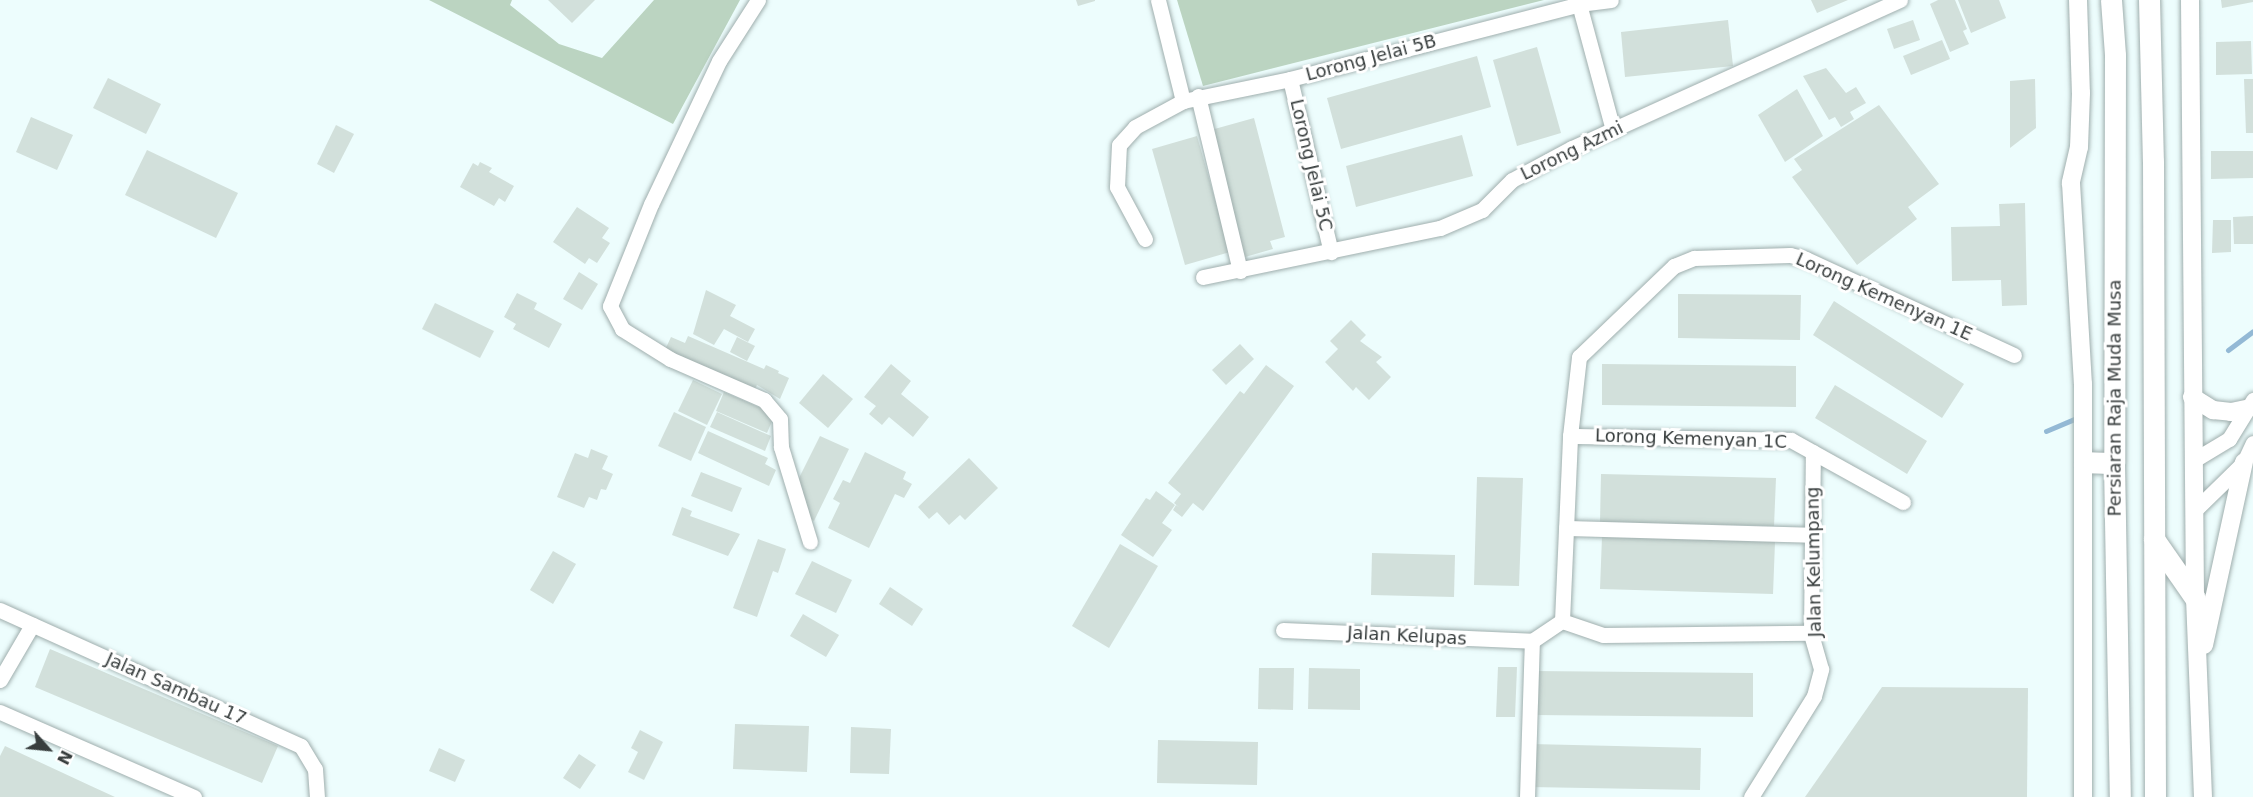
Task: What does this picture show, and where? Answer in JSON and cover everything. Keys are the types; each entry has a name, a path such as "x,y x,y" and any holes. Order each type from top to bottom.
{"main road":[{"name":"Persiaran Raja Muda Musa","path":"2111,0 2115,54 2114,463 2120,797"},
{"path":"2149,0 2154,161 2155,797"},
{"path":"2084,462 2114,463"},
{"path":"2154,539 2196,598"}],"street":[{"path":"758,0 719,61 651,204 610,306 622,329 670,359 764,400 780,419 781,447 810,542"},
{"path":"1158,0 1183,101"},
{"name":"Lorong Jelai 5B","path":"1145,239 1117,188 1119,145 1135,127 1183,101 1198,96 1290,79 1579,4 1611,0"},
{"name":"Lorong Azmi","path":"1203,277 1240,272 1440,228 1482,210 1512,180 1613,130 1900,0"},
{"path":"2078,0 2081,93 2079,147 2072,183 2084,462 2083,797"},
{"path":"2190,0 2193,460 2197,675 2203,797"},
{"path":"1579,4 1613,130"},
{"name":"Lorong Jelai 5C","path":"1290,79 1331,252"},
{"path":"1198,96 1240,272"},
{"name":"Lorong Kemenyan 1E","path":"1562,621 1570,436 1579,357 1674,266 1694,258 1790,255 1806,259 2014,355"},
{"path":"2192,397 2213,410 2231,412 2250,404"},
{"path":"2193,460 2229,439 2250,404"},
{"name":"Lorong Kemenyan 1C","path":"1570,436 1791,440 1904,501"},
{"path":"2197,675 2244,462 2253,443"},
{"name":"Jalan Kelumpang","path":"1751,797 1814,696 1821,669 1811,633 1813,452"},
{"path":"2194,511 2244,462"},
{"path":"1566,528 1812,535"},
{"name":"Jalan Sambau 17","path":"0,610 301,746 315,770 317,797"},
{"path":"1527,797 1532,642 1562,621 1603,635 1811,633"},
{"path":"0,680 32,625"},
{"name":"Jalan Kelupas","path":"1283,630 1532,642"},
{"path":"0,712 194,797"}],"green space":[{"path":"429,0 512,0 510,5 559,44 602,58 654,0 740,0 673,124"},
{"path":"1177,0 1544,0 1203,86"}],"building":[{"path":"548,0 595,0 572,23"},
{"path":"1076,0 1095,0 1095,1 1078,6"},
{"path":"1811,0 1848,0 1817,13"},
{"path":"1938,0 1955,0 1967,29 1963,31 1969,44 1950,52 1930,4"},
{"path":"1958,0 1999,0 2006,18 1971,33"},
{"path":"2221,0 2253,0 2253,2 2222,8"},
{"path":"1728,20 1733,66 1625,77 1621,32"},
{"path":"1913,20 1920,40 1894,49 1887,29"},
{"path":"1942,40 1950,59 1911,75 1903,56"},
{"path":"2251,41 2252,74 2216,75 2216,42"},
{"path":"1537,47 1561,133 1517,146 1493,60"},
{"path":"1477,56 1491,107 1341,149 1327,98"},
{"path":"1826,68 1846,93 1856,87 1866,103 1850,112 1854,119 1841,127 1835,117 1829,120 1803,76"},
{"path":"108,78 161,104 146,134 93,108"},
{"path":"2035,79 2036,128 2010,148 2010,81"},
{"path":"2244,79 2253,79 2253,133 2246,133"},
{"path":"1797,89 1823,136 1785,162 1758,115"},
{"path":"1879,105 1939,184 1908,207 1917,219 1857,265 1792,177 1802,170 1794,159"},
{"path":"31,117 73,135 57,170 16,152"},
{"path":"1254,118 1285,237 1270,241 1273,249 1245,257 1211,130"},
{"path":"336,125 354,134 334,173 317,164"},
{"path":"1462,135 1473,176 1356,207 1346,166"},
{"path":"1197,136 1230,252 1185,265 1152,149"},
{"path":"147,150 238,193 216,238 125,195"},
{"path":"2211,151 2253,151 2253,178 2211,179"},
{"path":"480,162 492,168 489,172 514,186 505,202 499,198 494,206 460,187 473,163 478,166"},
{"path":"2025,203 2027,305 2002,306 2001,280 1952,281 1951,227 2000,226 1999,204"},
{"path":"577,207 609,228 602,238 610,243 597,263 589,258 585,264 553,242"},
{"path":"2253,216 2253,244 2234,244 2233,217"},
{"path":"2213,220 2231,220 2231,252 2212,253"},
{"path":"579,272 598,284 582,310 563,299"},
{"path":"706,290 736,305 730,316 755,329 748,342 724,329 714,345 693,334"},
{"path":"517,293 537,303 534,309 562,324 549,348 513,329 516,324 504,317"},
{"path":"1678,294 1801,295 1800,340 1678,338"},
{"path":"1834,301 1964,384 1942,418 1813,335"},
{"path":"435,303 494,331 480,358 422,329"},
{"path":"1351,320 1366,335 1360,341 1382,357 1376,362 1391,377 1369,400 1356,387 1353,391 1325,362 1338,349 1330,341"},
{"path":"688,336 764,369 766,365 779,371 778,373 789,378 780,399 757,385 754,391 664,352 671,337 685,343"},
{"path":"737,337 755,346 747,361 730,352"},
{"path":"1240,344 1254,359 1226,385 1212,370"},
{"path":"891,364 911,381 901,394 929,417 913,437 889,417 882,425 869,414 876,406 864,397"},
{"path":"1602,364 1796,366 1796,407 1602,405"},
{"path":"1266,365 1294,386 1203,511 1193,503 1182,517 1173,510 1176,505 1180,508 1174,503 1181,494 1168,483 1240,391 1244,394"},
{"path":"823,374 853,399 828,428 799,403"},
{"path":"693,380 722,394 707,425 678,411"},
{"path":"1835,385 1927,441 1907,474 1815,418"},
{"path":"724,392 775,414 767,433 716,411"},
{"path":"674,412 706,427 691,461 658,446"},
{"path":"717,412 771,436 765,451 710,427"},
{"path":"708,431 768,458 765,464 776,470 769,486 698,453"},
{"path":"820,436 849,449 814,521 797,513 791,494"},
{"path":"591,449 608,456 602,469 613,474 606,490 601,489 597,500 589,497 584,508 557,497 575,453 588,458"},
{"path":"865,452 906,472 903,479 912,484 904,498 895,494 869,548 828,528 840,503 833,499 843,480 850,483"},
{"path":"969,458 998,488 965,520 960,515 949,525 937,512 929,519 918,507"},
{"path":"701,472 742,488 732,512 691,496"},
{"path":"1601,474 1776,478 1774,526 1600,522"},
{"path":"1477,477 1523,478 1519,586 1474,585"},
{"path":"1156,491 1175,505 1162,523 1172,530 1153,557 1121,535 1146,498 1150,500"},
{"path":"682,507 692,511 690,516 740,534 728,556 672,535"},
{"path":"1602,537 1775,542 1773,594 1600,589"},
{"path":"758,539 786,549 778,573 773,571 757,617 733,608"},
{"path":"1120,544 1158,566 1109,648 1072,626"},
{"path":"553,551 576,564 553,604 530,590"},
{"path":"1372,553 1455,555 1454,597 1371,595"},
{"path":"812,561 852,580 836,613 795,594"},
{"path":"890,587 923,609 912,626 879,604"},
{"path":"803,614 839,635 826,657 790,636"},
{"path":"50,649 278,746 262,783 35,687"},
{"path":"1498,667 1517,667 1515,717 1496,717"},
{"path":"1259,668 1294,668 1293,710 1258,709"},
{"path":"1309,668 1360,669 1360,710 1308,709"},
{"path":"1533,671 1753,673 1753,717 1533,715"},
{"path":"1882,687 2028,688 2027,797 1805,797"},
{"path":"735,724 809,726 807,772 733,769"},
{"path":"851,727 891,729 889,774 850,773"},
{"path":"640,730 663,742 644,780 628,772 638,752 631,748"},
{"path":"1158,740 1258,742 1257,785 1157,783"},
{"path":"1531,744 1701,748 1700,790 1530,787"},
{"path":"5,746 115,797 0,797 0,756"},
{"path":"439,748 465,760 455,782 429,771"},
{"path":"579,754 596,765 580,789 563,778"}],"waterway":[{"path":"2228,350 2253,331"},
{"path":"2046,431 2076,418"}]}
